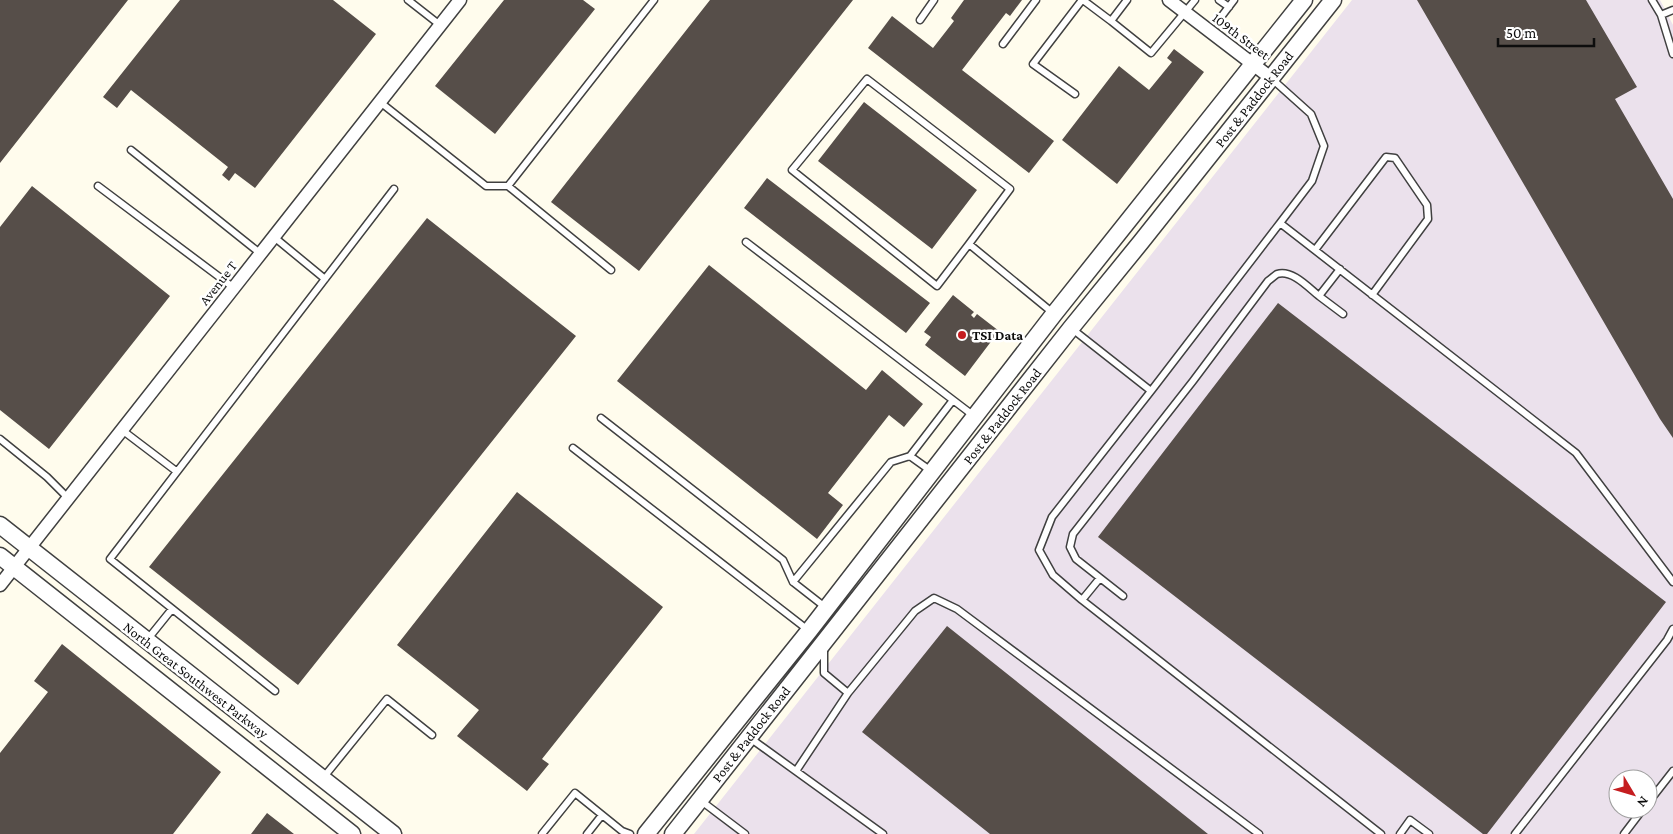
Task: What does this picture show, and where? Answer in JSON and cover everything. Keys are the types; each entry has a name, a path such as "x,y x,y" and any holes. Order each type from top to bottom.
{"street":[{"name":"Avenue T","path":"0,585 460,0"},
{"name":"109th Street","path":"1169,0 1271,78"},
{"name":"Post & Paddock Road","path":"646,834 809,631 1054,314 1304,0"},
{"name":"Post & Paddock Road","path":"673,834 1071,328 1142,242 1333,0"},
{"path":"1054,314 1071,328"},
{"name":"North Great Southwest Parkway","path":"0,525 393,834"},
{"name":"North Great Southwest Parkway","path":"0,556 352,834"},
{"path":"809,631 824,642"},
{"path":"307,798 322,779"}],"lane":[{"path":"408,0 440,25"},
{"path":"508,186 654,0"},
{"path":"920,20 934,0"},
{"path":"1003,44 1036,0"},
{"path":"1075,94 1033,64 1083,0 1151,53 1195,0"},
{"path":"1111,21 1127,0"},
{"path":"1219,0 1229,8"},
{"path":"1221,17 1234,0"},
{"path":"1652,0 1661,15 1673,54"},
{"path":"1661,15 1673,10"},
{"path":"1271,78 1311,114 1324,146 1312,181 1052,517 1039,550 1053,576 1381,834"},
{"path":"867,79 1010,189 969,244 937,286 792,170 867,79"},
{"path":"380,102 486,186 508,186 611,270"},
{"path":"131,150 260,254"},
{"path":"1315,250 1386,157 1395,158 1427,204 1428,218 1372,295"},
{"path":"98,186 234,288"},
{"path":"275,691 110,559 394,189"},
{"path":"1280,223 1576,453 1673,582"},
{"path":"274,237 324,279"},
{"path":"746,242 975,416"},
{"path":"969,244 1054,314"},
{"path":"1319,296 1340,270"},
{"path":"1123,596 1076,560 1070,547 1073,534 1268,282 1277,274 1294,277 1343,314"},
{"path":"1071,328 1151,391"},
{"path":"793,582 891,462 910,456 953,400"},
{"path":"601,418 783,560 793,582 826,608"},
{"path":"122,430 176,471"},
{"path":"0,439 47,477 68,498"},
{"path":"573,448 809,631"},
{"path":"910,456 932,472"},
{"path":"1082,600 1100,578"},
{"path":"796,772 848,693 915,611 934,598 957,608 1259,834"},
{"path":"146,641 172,609"},
{"path":"1515,834 1667,640 1673,629"},
{"path":"824,642 824,673 848,693"},
{"path":"322,779 387,699 432,735"},
{"path":"749,738 883,834"},
{"path":"1658,790 1673,771"},
{"path":"542,834 575,793 622,831 630,834"},
{"path":"700,800 745,834"},
{"path":"587,834 602,815"},
{"path":"1624,834 1635,819"},
{"path":"1400,834 1410,820 1429,834"}],"shaded area":[{"path":"1352,0 1660,0 1673,25 1673,834 694,834"}],"building":[{"path":"0,0 128,0 0,163"},
{"path":"180,0 333,0 376,34 255,188 235,173 229,181 222,175 228,167 131,90 117,108 103,97"},
{"path":"504,0 583,0 595,9 495,134 435,86"},
{"path":"710,0 853,0 639,271 551,202"},
{"path":"964,0 1022,0 1010,16 1006,13 962,70 1054,141 1029,173 868,48 892,16 933,48 954,21 951,18"},
{"path":"1417,0 1586,0 1637,87 1615,99 1673,199 1673,438 1660,419"},
{"path":"1174,49 1204,72 1117,184 1062,140 1119,66 1149,90 1172,62 1167,58"},
{"path":"864,102 977,190 932,249 818,161"},
{"path":"767,178 930,303 906,333 744,208"},
{"path":"32,186 170,296 49,449 0,410 0,227"},
{"path":"427,218 576,336 298,685 149,567"},
{"path":"709,265 866,390 882,370 923,404 904,427 889,415 828,493 843,505 817,539 617,381"},
{"name":"TSI Data","path":"953,295 974,312 971,315 974,318 977,314 999,331 965,376 925,345 931,337 924,332"},
{"path":"1278,303 1666,602 1487,834 1483,834 1098,537"},
{"path":"517,492 663,607 542,759 549,764 527,791 457,736 479,710 397,645"},
{"path":"947,626 1208,834 990,834 862,732"},
{"path":"62,644 221,772 173,834 0,834 0,753 48,692 34,681"},
{"path":"267,813 294,834 251,834"}],"place":[{"name":"TSI Data","path":"962,335"}]}
